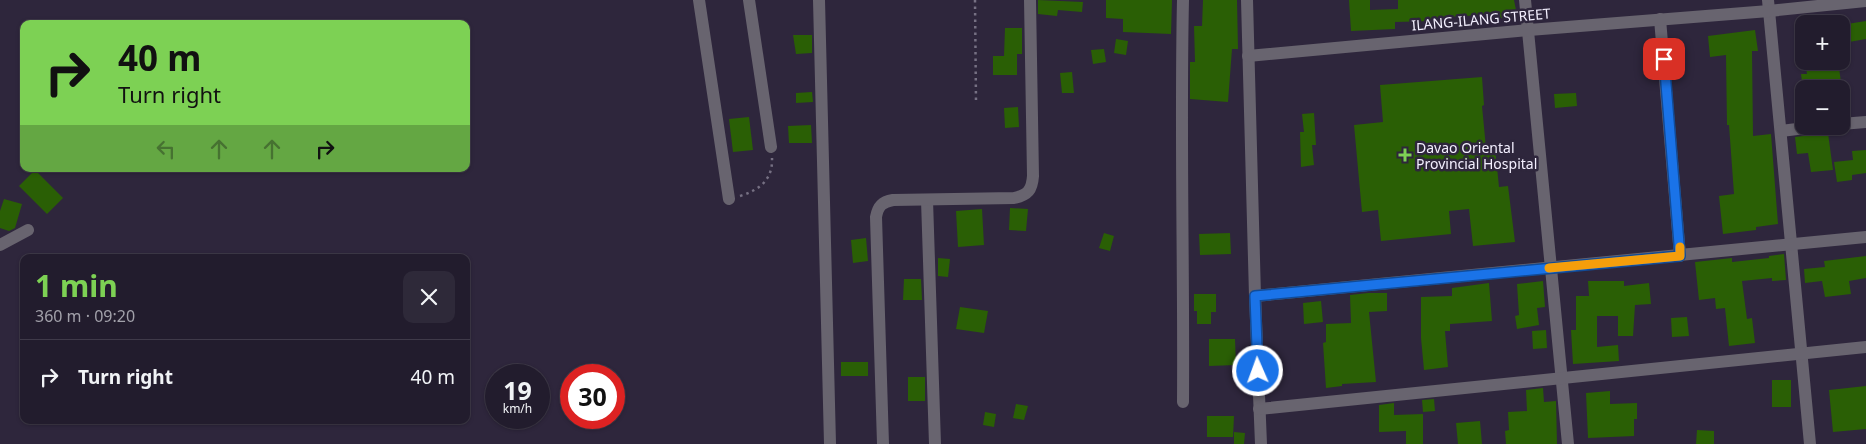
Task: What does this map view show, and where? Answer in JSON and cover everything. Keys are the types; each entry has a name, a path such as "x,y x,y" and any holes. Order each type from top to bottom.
{"street":[{"path":"699,0 729,199"},
{"path":"750,0 771,147"},
{"path":"819,0 830,444"},
{"path":"882,444 877,209 881,204 893,200 1014,198 1030,191 1033,176 1030,0"},
{"path":"1182,0 1183,402"},
{"path":"1247,0 1261,444"},
{"path":"1525,0 1568,444"},
{"name":"ILANG-ILANG STREET","path":"1248,56 1660,19 1768,5 1866,0"},
{"path":"1768,5 1810,444"},
{"path":"1660,19 1680,256"},
{"path":"1850,123 1866,122"},
{"path":"1781,130 1795,129"},
{"path":"928,200 935,444"},
{"path":"0,245 28,230"},
{"path":"1255,296 1866,237"},
{"path":"1259,409 1866,347"}],"path":[{"path":"975,0 976,102"},
{"path":"729,199 755,190 764,184 769,176 773,162 771,147"}],"building":[{"path":"1038,0 1083,2 1082,12 1058,10 1057,16 1038,14"},
{"path":"1106,0 1172,0 1171,34 1123,32 1123,19 1106,18"},
{"path":"1203,0 1237,0 1238,49 1232,49 1228,102 1190,99 1190,62 1195,62 1194,26 1202,26"},
{"path":"1349,0 1370,0 1370,10 1398,9 1398,0 1514,0 1517,15 1497,19 1496,14 1434,18 1434,21 1395,22 1395,29 1351,31"},
{"path":"1866,21 1866,39 1850,42 1850,24"},
{"path":"1005,28 1022,28 1022,54 1017,54 1017,75 993,75 993,56 1004,56"},
{"path":"1755,30 1758,51 1752,51 1753,136 1771,134 1778,224 1756,227 1756,230 1723,234 1719,196 1734,194 1729,125 1727,125 1726,55 1710,57 1708,36"},
{"path":"793,35 812,35 812,53 796,54"},
{"path":"1116,39 1128,41 1126,55 1114,53"},
{"path":"1104,49 1106,62 1093,64 1091,50"},
{"path":"1806,70 1839,70 1841,80 1802,80 1801,74 1807,74"},
{"path":"1072,72 1074,93 1062,93 1060,73"},
{"path":"1482,77 1484,105 1482,106 1486,148 1495,147 1499,187 1508,186 1515,242 1473,246 1469,209 1449,211 1451,234 1381,241 1378,210 1362,212 1354,125 1383,122 1380,85"},
{"path":"812,92 813,102 796,103 796,93"},
{"path":"1576,93 1577,106 1555,108 1554,94"},
{"path":"1018,107 1019,127 1005,128 1004,108"},
{"path":"1314,113 1316,145 1312,145 1314,165 1301,167 1300,132 1304,132 1302,114"},
{"path":"749,117 753,150 733,152 729,119"},
{"path":"811,125 812,143 789,143 788,126"},
{"path":"1828,135 1833,170 1811,172 1808,153 1797,154 1795,137"},
{"path":"1866,150 1866,173 1852,175 1852,180 1837,182 1834,162 1853,160 1852,151"},
{"path":"33,172 37,172 63,198 47,214 19,186"},
{"path":"4,199 22,204 15,228 9,231 0,228 0,211"},
{"path":"1010,208 1028,209 1026,231 1009,230"},
{"path":"982,209 984,245 958,247 956,211"},
{"path":"1104,233 1114,236 1110,251 1099,248"},
{"path":"1230,233 1231,254 1200,255 1199,234"},
{"path":"866,238 868,261 853,263 851,240"},
{"path":"1784,254 1786,280 1772,281 1772,278 1742,281 1747,319 1752,318 1755,343 1729,346 1725,308 1716,309 1715,298 1699,300 1695,262 1732,258 1732,262 1769,258 1769,256"},
{"path":"1866,256 1866,278 1849,281 1851,294 1825,297 1822,281 1805,283 1804,269 1825,267 1824,261"},
{"path":"938,258 950,259 948,277 938,276"},
{"path":"904,279 921,279 922,300 903,300"},
{"path":"1543,281 1545,307 1537,308 1539,325 1517,329 1515,316 1519,315 1517,284"},
{"path":"1588,281 1624,281 1624,286 1649,283 1651,304 1635,305 1633,336 1618,336 1618,316 1597,316 1597,347 1618,345 1619,361 1573,364 1571,330 1576,330 1576,296 1589,296"},
{"path":"1489,283 1492,321 1450,324 1450,331 1445,331 1448,367 1424,370 1421,338 1421,297 1452,296 1452,288"},
{"path":"1387,293 1387,311 1369,312 1376,382 1342,384 1342,386 1326,388 1323,343 1326,342 1326,324 1351,323 1350,295"},
{"path":"1194,294 1216,294 1216,312 1211,312 1211,324 1197,324 1197,311 1194,311"},
{"path":"1321,301 1323,322 1304,324 1303,303"},
{"path":"960,307 988,311 984,333 956,329"},
{"path":"1687,317 1689,336 1672,337 1671,318"},
{"path":"1546,330 1547,348 1533,349 1532,331"},
{"path":"1209,339 1235,339 1236,365 1209,366"},
{"path":"841,362 868,362 868,376 841,376"},
{"path":"908,377 925,377 925,401 908,401"},
{"path":"1772,380 1791,380 1791,407 1772,407"},
{"path":"1866,386 1866,429 1833,432 1829,390"},
{"path":"1543,388 1544,402 1556,401 1557,444 1506,444 1505,431 1509,430 1508,412 1527,411 1526,390"},
{"path":"1610,391 1610,404 1637,403 1637,419 1634,419 1634,436 1588,438 1586,393"},
{"path":"1434,399 1435,411 1423,412 1422,400"},
{"path":"1394,403 1394,415 1423,414 1423,444 1406,444 1406,431 1379,432 1379,405"},
{"path":"1016,404 1028,406 1024,420 1013,418"},
{"path":"985,412 996,414 994,427 983,425"},
{"path":"1207,416 1234,416 1233,437 1207,437"},
{"path":"1480,421 1482,444 1458,444 1456,423"},
{"path":"1697,430 1714,431 1714,444 1696,444"},
{"path":"1234,432 1245,433 1244,444 1234,444"}],"slow traffic":[{"path":"1549,268 1680,256 1680,247"}],"place":[{"name":"Davao Oriental Provincial Hospital","path":"1405,155"}],"route":[{"path":"1258,371 1255,296 1680,256 1664,59"}]}
